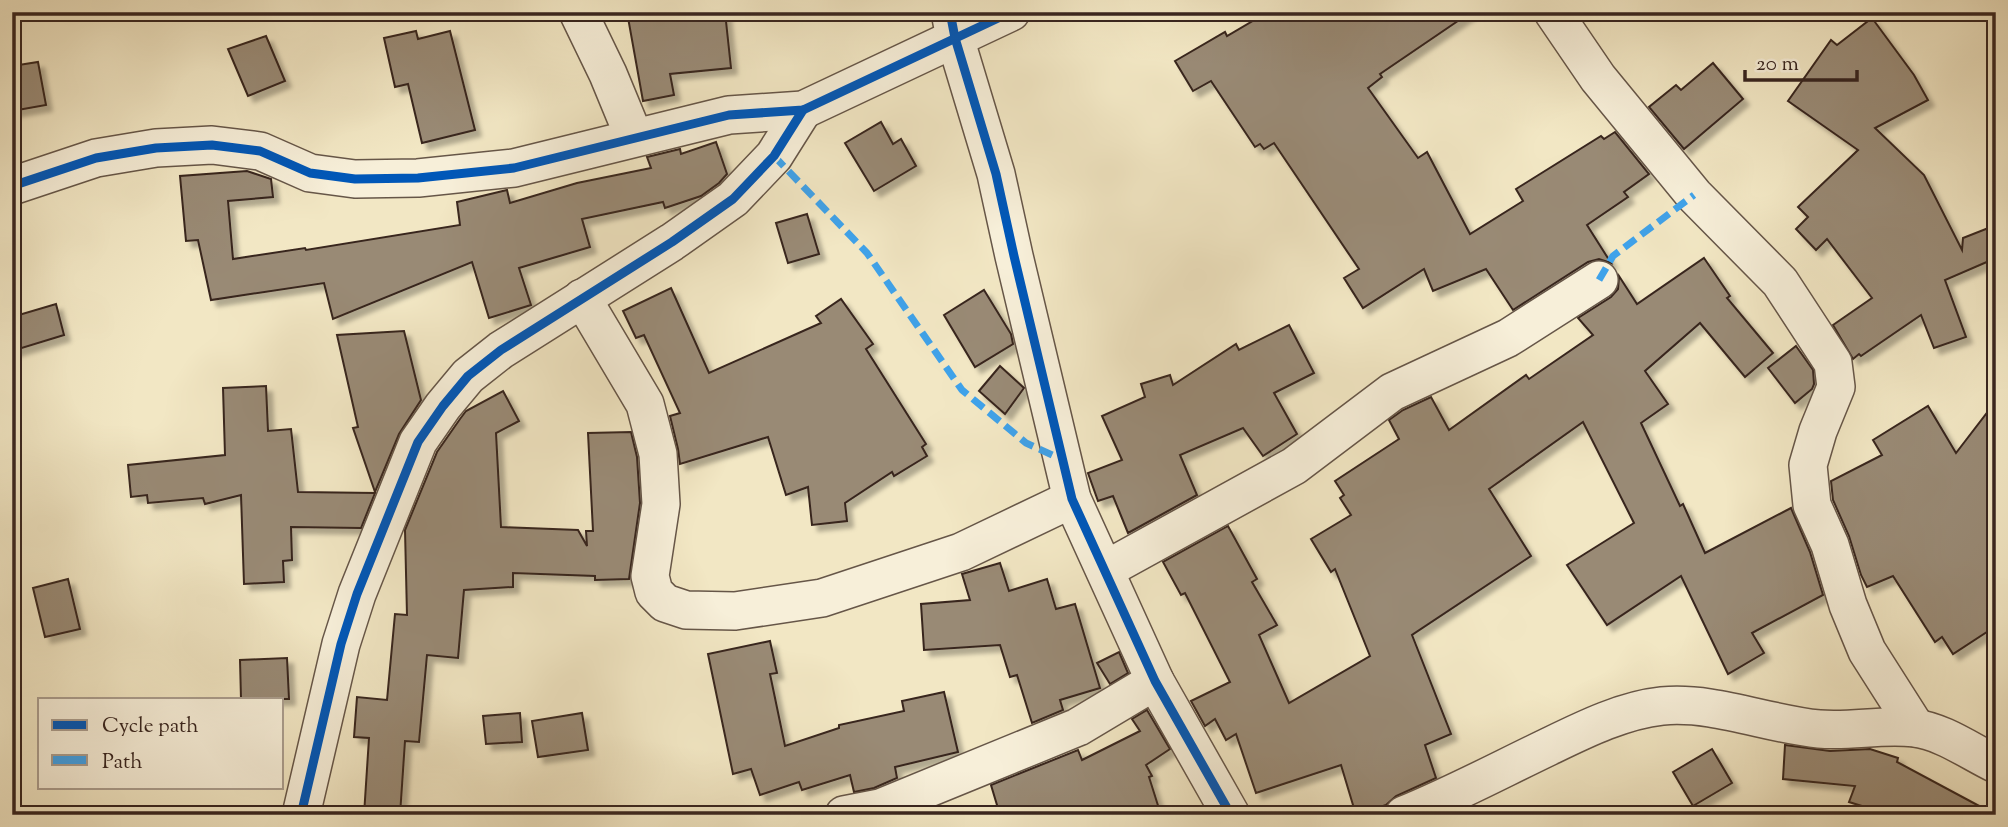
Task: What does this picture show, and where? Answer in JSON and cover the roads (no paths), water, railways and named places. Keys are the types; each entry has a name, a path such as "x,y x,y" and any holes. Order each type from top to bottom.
{"street":[{"path":"578,12 634,137"},
{"path":"12,187 96,158 156,148 212,145 260,151 310,173 355,178 418,178 514,167 729,116 803,110 953,25 1011,12"},
{"path":"1553,12 1598,78 1693,195 1780,282 1833,363 1836,387 1808,465 1812,505 1830,545 1847,605 1867,650 1916,728"},
{"path":"953,25 996,174 1073,499 1154,681 1231,815"},
{"path":"301,815 341,644 357,594 418,442 443,406 468,376 500,350 671,242 733,199 774,156 803,110"},
{"path":"1105,570 1294,466 1392,392 1508,338 1599,280"},
{"path":"582,298 645,404 658,454 662,504 650,576 654,592 665,603 686,610 735,611 822,598 961,552 1073,499"},
{"path":"844,815 878,811 1078,727 1154,681"},
{"path":"1419,812 1582,730 1628,714 1662,706 1697,707 1816,729 1889,726 1916,728 1931,732 1996,764"}]}
